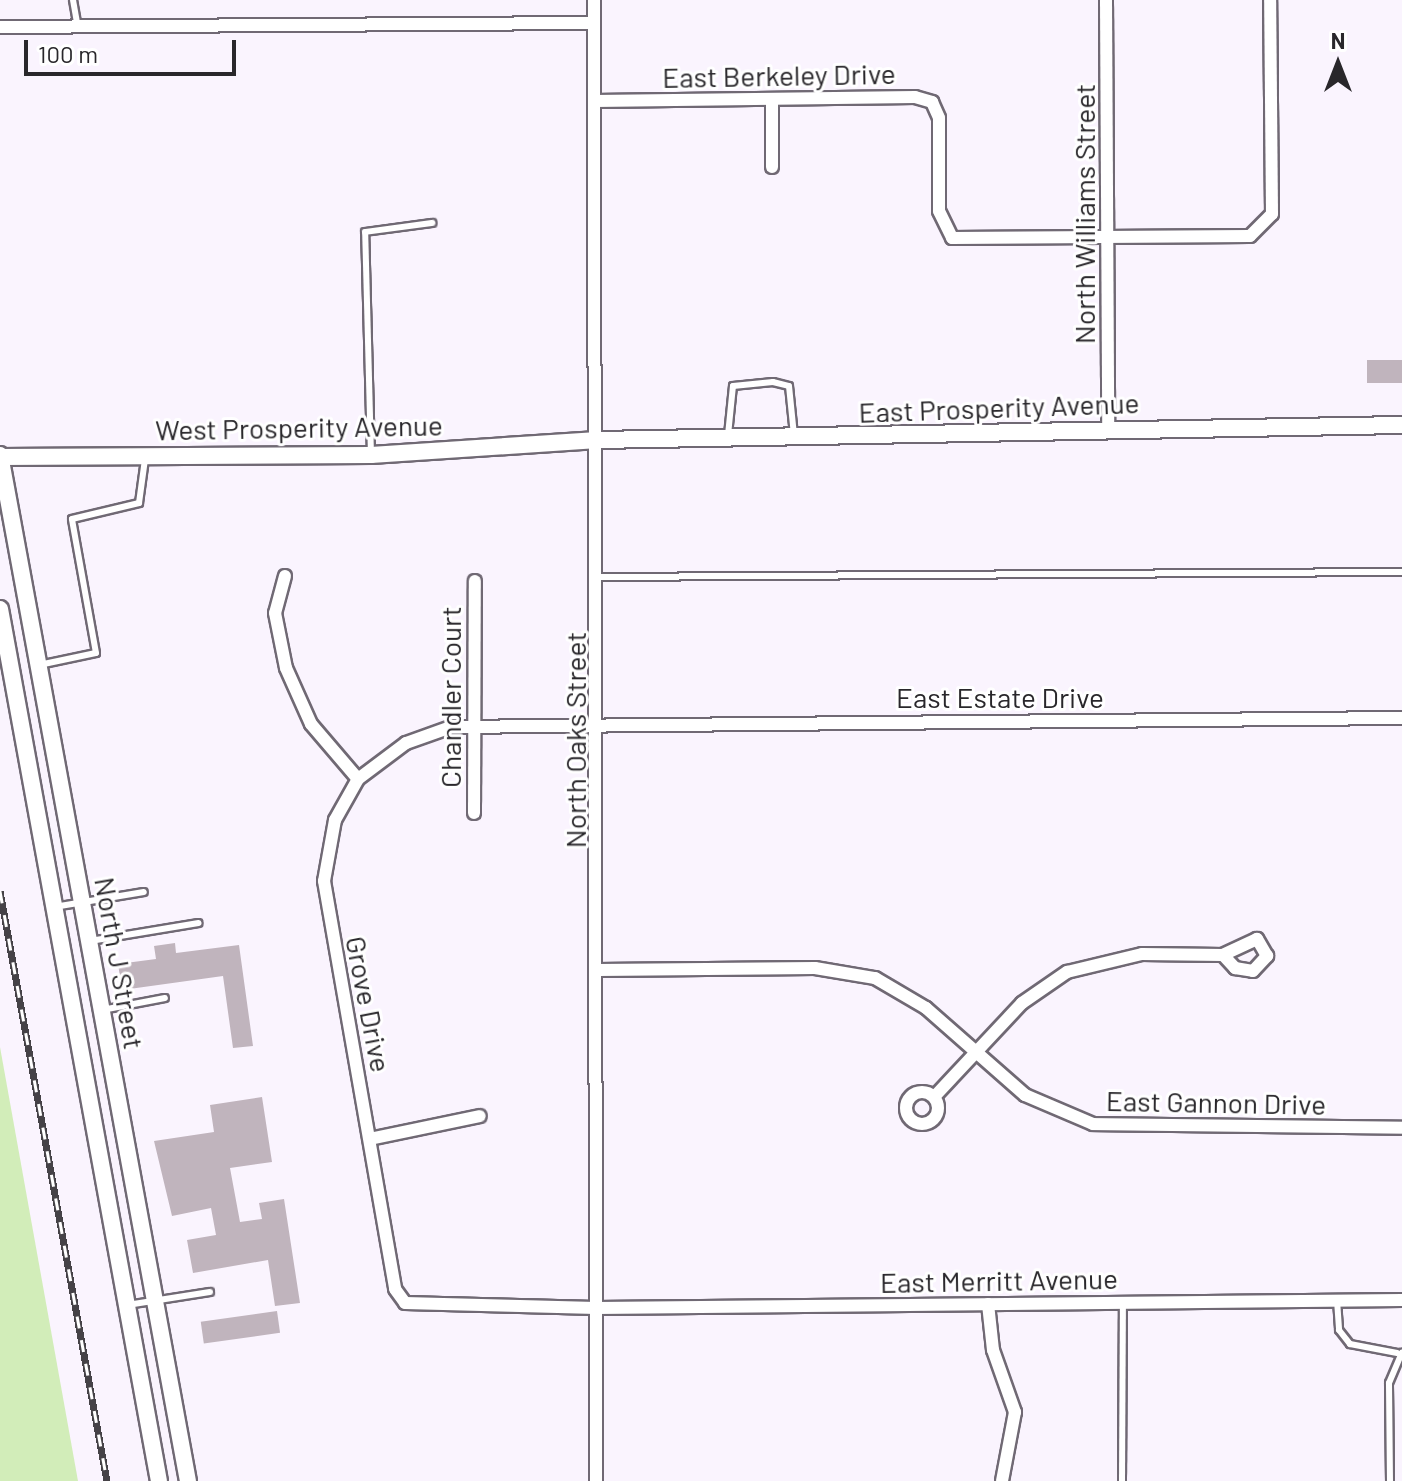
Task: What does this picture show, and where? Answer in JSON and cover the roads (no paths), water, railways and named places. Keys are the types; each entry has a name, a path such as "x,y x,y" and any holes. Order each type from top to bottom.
{"main road":[{"name":"East Prosperity Avenue","path":"598,440 794,438 1108,428 1402,425"},
{"name":"West Prosperity Avenue","path":"0,456 371,455 598,440"},
{"name":"North J Street","path":"0,456 188,1481"},
{"name":"North J Street","path":"0,609 159,1481"}],"street":[{"name":"North Oaks Street","path":"594,0 600,577 596,1481"},
{"name":"North Williams Street","path":"1106,0 1108,428"},
{"name":"East Berkeley Drive","path":"595,101 932,102 939,118 941,223 952,238 1250,236 1269,224 1270,0"},
{"path":"0,27 594,23"},
{"path":"772,101 772,167"},
{"path":"285,576 275,613 286,668 311,724 358,779"},
{"name":"Chandler Court","path":"474,813 475,581"},
{"name":"East Estate Drive","path":"598,724 1402,718"},
{"name":"Grove Drive","path":"596,1308 405,1303 395,1289 324,881 335,820 358,779 417,738 474,725 598,724"},
{"path":"935,1096 975,1051 1067,972 1116,956 1223,955"},
{"name":"East Gannon Drive","path":"598,970 845,970 901,990 1025,1095 1093,1124 1402,1128"},
{"path":"370,1139 480,1116"},
{"name":"East Merritt Avenue","path":"596,1308 1402,1300"},
{"path":"988,1304 993,1350 1015,1412 1002,1481"}],"lane":[{"path":"73,0 78,27"},
{"path":"371,455 365,232 432,223"},
{"path":"728,439 733,386 773,382 789,386 794,438"},
{"path":"39,665 96,653 72,519 139,503 145,456"},
{"path":"600,577 1402,572"},
{"path":"54,907 144,892"},
{"path":"90,941 199,923"},
{"path":"102,1010 165,998"},
{"path":"127,1305 210,1292"},
{"path":"1337,1300 1339,1330 1350,1344 1400,1353 1389,1383 1390,1481"},
{"path":"1122,1481 1123,1302"}],"railway":[{"path":"0,891 107,1481"}]}
